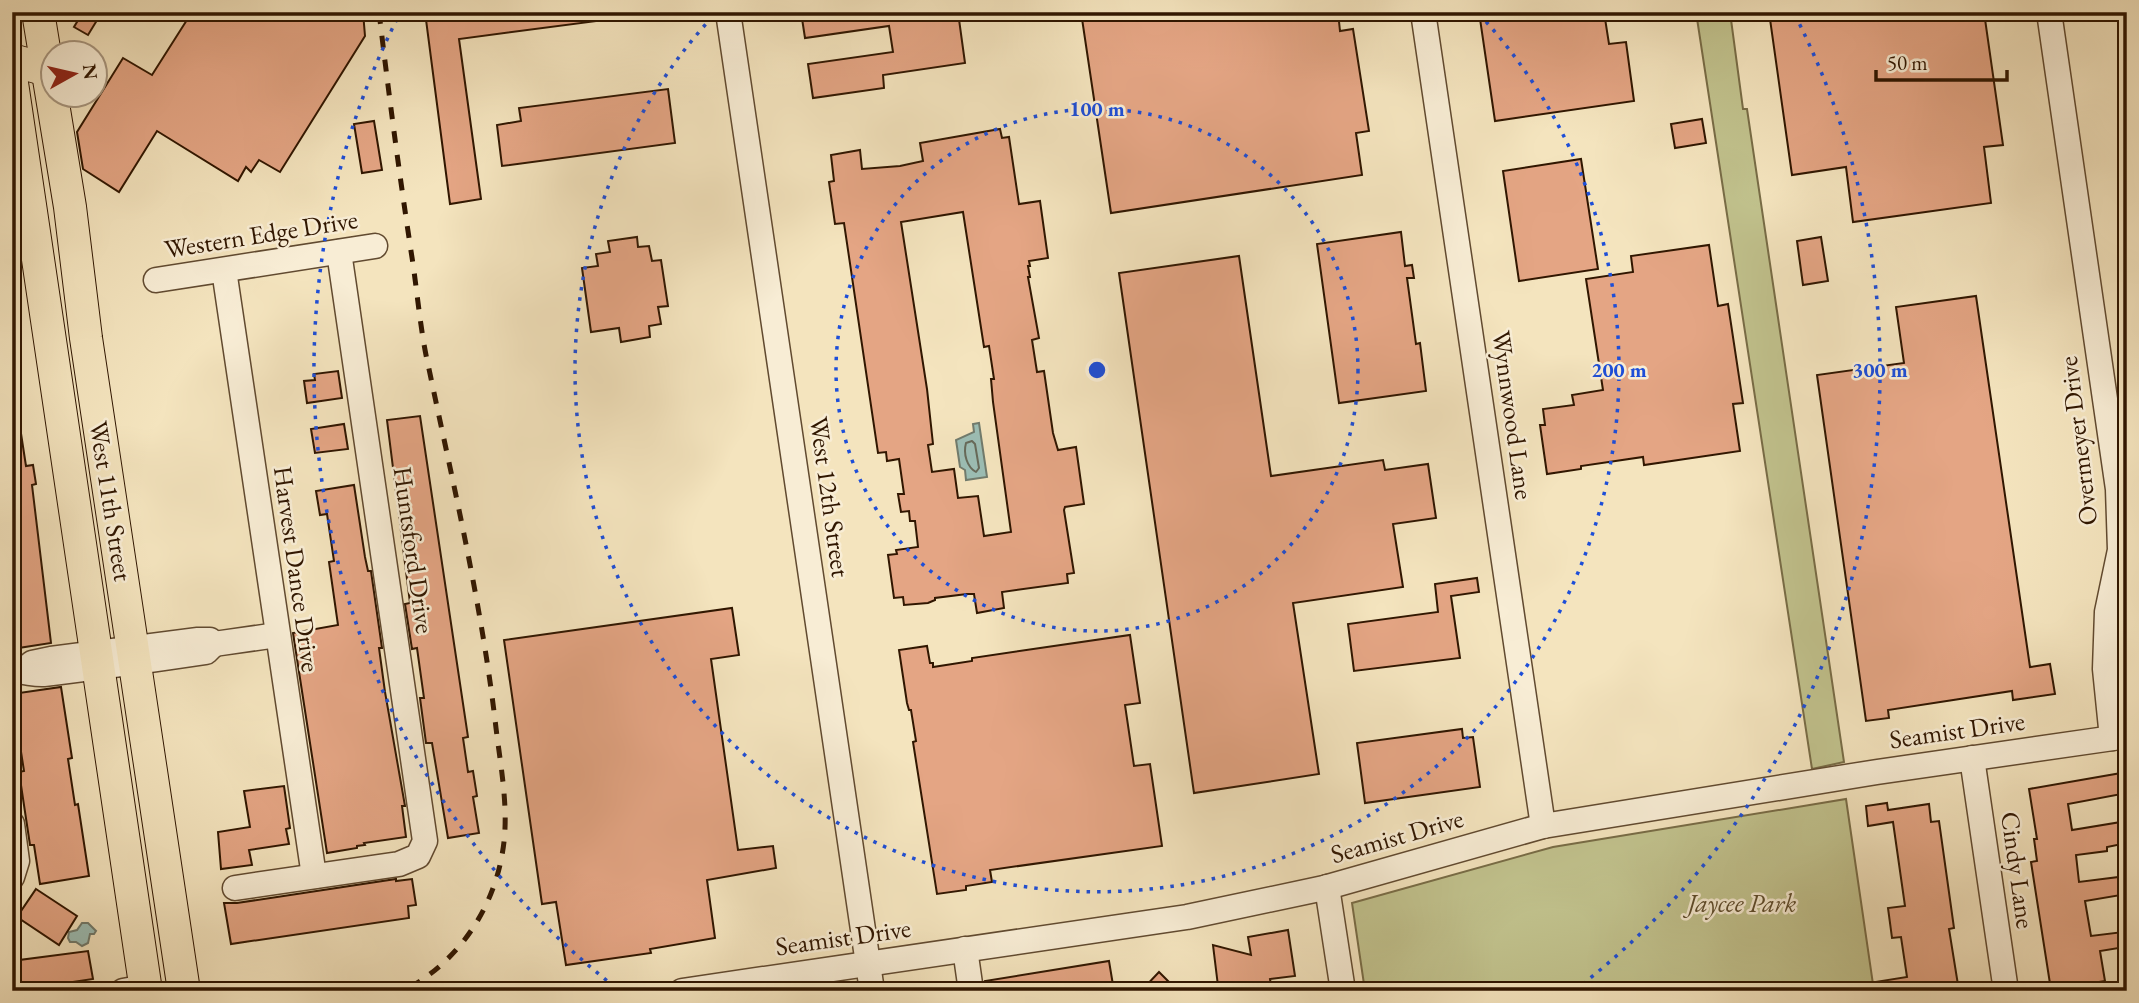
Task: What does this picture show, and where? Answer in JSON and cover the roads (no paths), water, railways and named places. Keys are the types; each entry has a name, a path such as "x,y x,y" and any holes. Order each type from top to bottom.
{"main road":[{"name":"West 11th Street","path":"38,12 42,38"},
{"path":"12,60 38,67"},
{"name":"West 11th Street","path":"12,83 51,342 116,658 165,872 184,991"},
{"name":"West 11th Street","path":"53,108 86,338 116,658 138,990"},
{"path":"51,342 86,338"},
{"path":"129,877 165,872"}],"street":[{"name":"West 12th Street","path":"728,12 872,991"},
{"name":"Wynnwood Lane","path":"1423,12 1543,826"},
{"name":"Overmeyer Drive","path":"2049,12 2118,489 2120,550 2107,612 2105,669 2120,737"},
{"name":"Western Edge Drive","path":"156,280 375,246"},
{"name":"Huntsford Drive","path":"314,876 398,864 418,856 423,849 425,831 339,252"},
{"name":"Harvest Dance Drive","path":"224,270 314,876"},
{"path":"17,671 35,662 206,652 214,644 277,635"},
{"name":"Seamist Drive","path":"682,991 1186,918 1327,887 1543,826 2120,737"},
{"name":"Cindy Lane","path":"1972,758 2006,991"},
{"path":"12,824 17,861 12,877"},
{"path":"235,888 314,876"},
{"path":"1327,887 1343,991"},
{"path":"965,949 971,991"}],"water":[{"path":"979,423 987,477 966,480 965,470 960,467 956,440 974,432 973,424"},
{"path":"82,923 88,923 96,931 90,934 88,943 82,946 70,942 68,938 69,932 77,930"}],"railway":[{"path":"379,12 426,356 467,547 483,637 505,808 502,855 490,896 480,916 455,951 422,980 403,991"}],"park label":[{"name":"Jaycee Park","path":"1742,903"}]}
